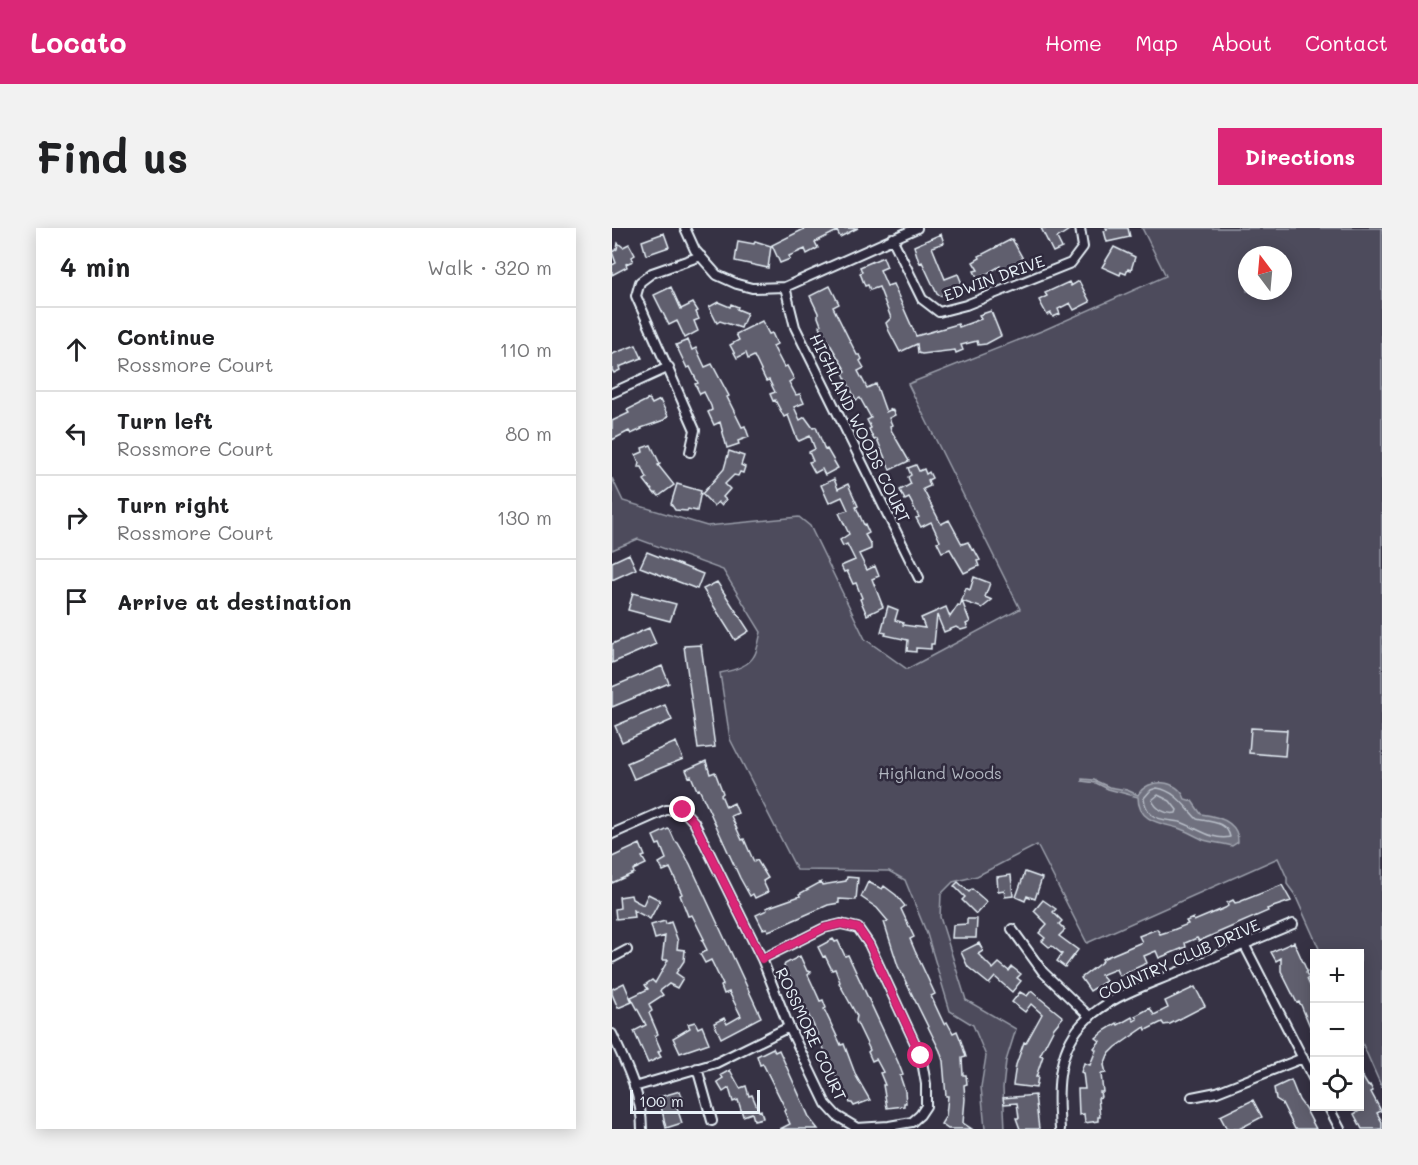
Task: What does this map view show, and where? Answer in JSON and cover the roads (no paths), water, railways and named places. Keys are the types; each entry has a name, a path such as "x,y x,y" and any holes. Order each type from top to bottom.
{"street":[{"path":"685,228 695,250 717,275 752,288 785,287 917,228"},
{"name":"EDWIN DRIVE","path":"892,238 922,299 939,312 966,305 1071,263 1083,247 1080,228"},
{"path":"690,452 695,430 636,296 640,282 652,273 701,256"},
{"name":"HIGHLAND WOODS COURT","path":"785,287 795,327 919,578"},
{"path":"612,393 669,367"},
{"name":"ROSSMORE COURT","path":"612,834 666,810 683,810 694,822 762,959 789,1027 831,1112 847,1124 857,1128 912,1122 920,1115 926,1106 926,1084 921,1056 869,944 858,928 841,924 824,928 762,959"},
{"name":"COUNTRY CLUB DRIVE","path":"1060,1129 1058,1080 1061,1068 1081,1026 1102,1006 1293,924"},
{"path":"1012,929 1043,972 1090,1017"},
{"path":"1244,944 1310,1072"},
{"path":"612,958 627,950"},
{"path":"634,1087 716,1063 789,1027"},
{"path":"612,1034 634,1087 642,1129"},
{"path":"1192,1097 1217,1092 1303,1058"},
{"path":"697,1068 712,1121"},
{"path":"1330,1111 1340,1129"}],"water":[{"path":"1082,779 1094,780 1138,795 1149,785 1170,784 1181,792 1185,799 1192,801 1201,814 1220,818 1231,825 1235,829 1238,842 1232,846 1207,841 1181,829 1151,820 1142,811 1138,797 1108,789 1096,783 1082,781"}],"park label":[{"name":"Highland Woods","path":"940,773"}]}
